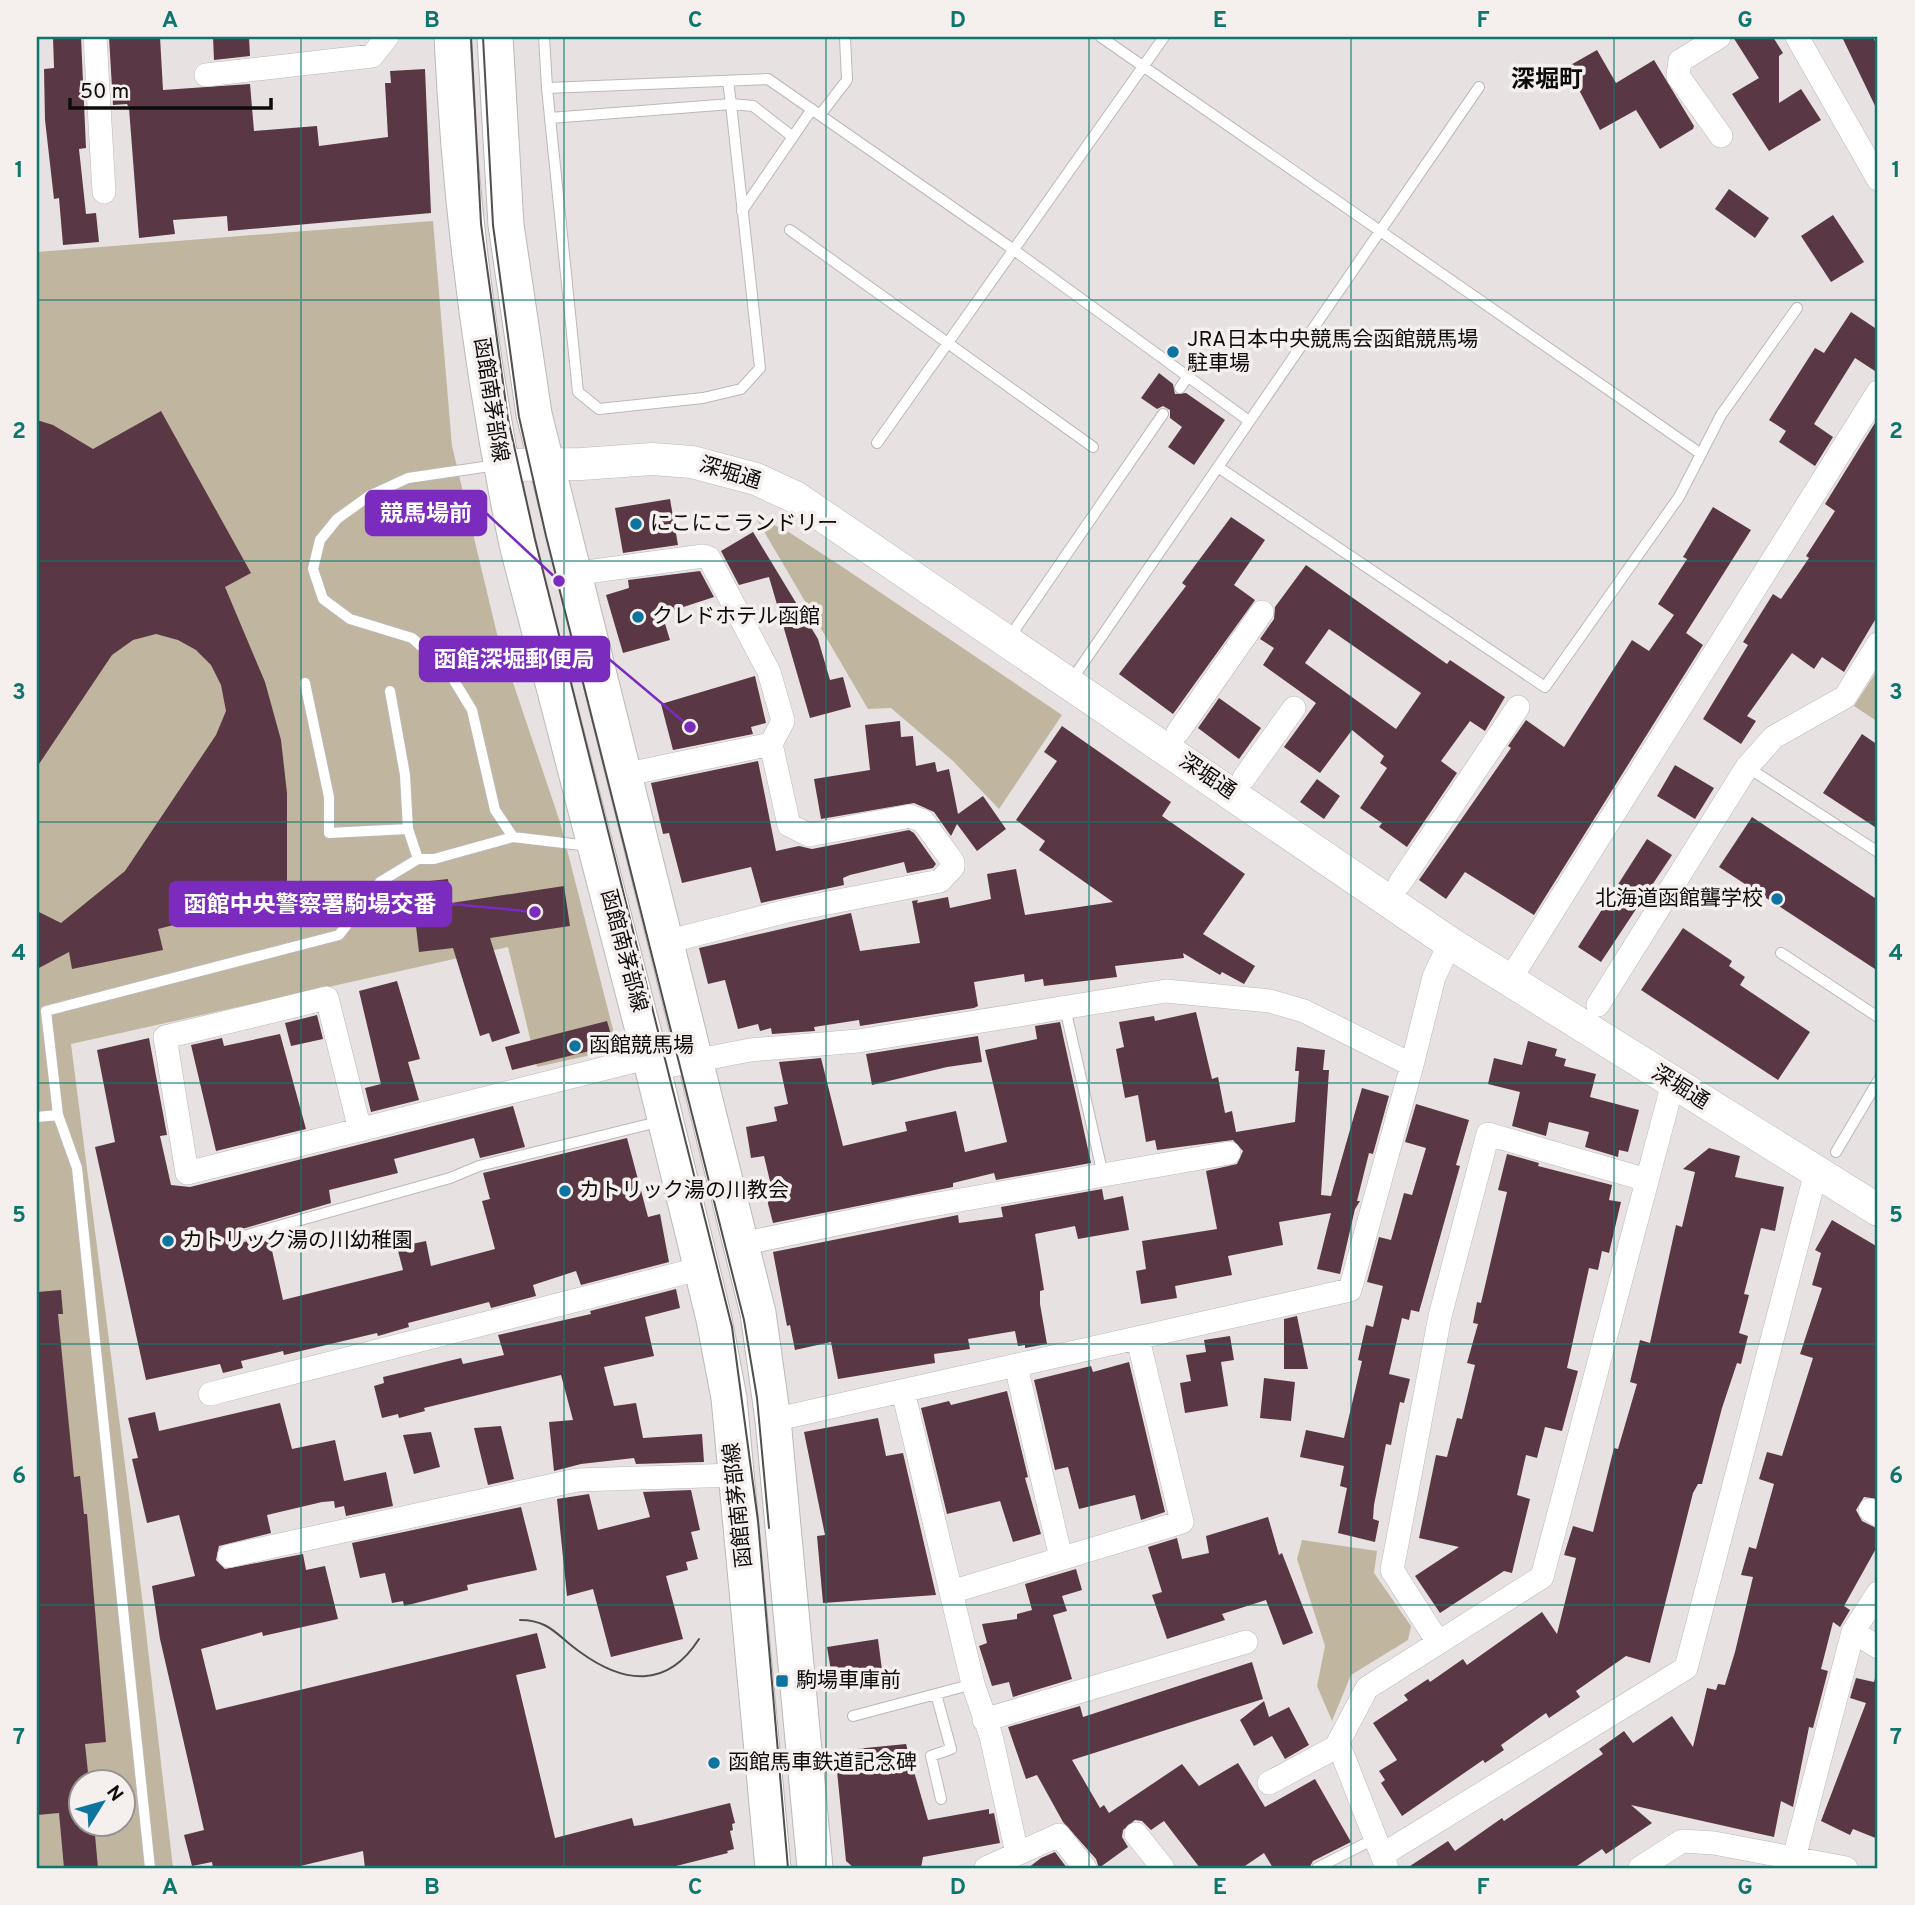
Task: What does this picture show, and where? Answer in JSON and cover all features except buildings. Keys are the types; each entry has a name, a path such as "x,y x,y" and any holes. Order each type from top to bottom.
{"main road":[{"name":"函館南茅部線","path":"452,37 466,237 500,465 517,544 666,1120 702,1268 729,1398 773,1868"},
{"name":"函館南茅部線","path":"495,37 506,225 534,414 758,1313 774,1420 814,1868"}],"street":[{"path":"95,37 104,192"},
{"path":"206,75 372,56 387,37"},
{"path":"1719,37 1680,61 1678,76 1721,136"},
{"path":"1797,37 1878,179"},
{"path":"1509,981 1878,392"},
{"name":"深堀通","path":"500,465 652,459 692,462 756,479 795,497 1450,943 1673,1083 1826,1162 1878,1210"},
{"path":"572,574 703,556 709,558 769,672 783,721 771,744 789,825 810,835 904,815 919,818 953,862 953,867 940,881 787,911 666,942"},
{"path":"1178,732 1262,612"},
{"path":"1598,1005 1747,767 1774,737 1845,697 1878,644"},
{"path":"1401,883 1518,707"},
{"path":"1244,778 1294,708"},
{"path":"623,775 771,744"},
{"path":"774,1420 1350,1290 1434,977 1450,943"},
{"path":"360,1130 327,998 165,1037 187,1173 652,1063 695,1062 750,1050 858,1041 1166,992 1270,1001 1304,1011 1412,1065"},
{"path":"1269,1783 1338,1746 1367,1688 1542,1577 1673,1083"},
{"path":"1438,1642 1392,1570 1440,1316 1488,1134 1647,1180"},
{"path":"741,1244 909,1209 1229,1153"},
{"path":"1338,1746 1382,1854 1686,1668 1826,1162"},
{"path":"210,1394 702,1268"},
{"path":"951,1592 1182,1522 1138,1339"},
{"path":"1016,1366 1061,1558"},
{"path":"903,1391 973,1684 991,1736 1017,1853"},
{"path":"229,1556 577,1480 736,1475"},
{"path":"1794,1858 1853,1632 1878,1593"},
{"path":"1853,1632 1878,1647"},
{"path":"984,1720 1246,1642"},
{"path":"1136,1834 1163,1868"},
{"path":"986,1868 1059,1835 1085,1868"},
{"path":"1640,1868 1682,1841 1714,1843 1846,1868"}],"lane":[{"path":"544,37 578,392 599,409 704,398 741,389 760,368 728,80"},
{"path":"743,211 793,137 847,80 845,37"},
{"path":"1101,37 1701,454"},
{"path":"877,443 1164,37"},
{"path":"547,88 768,79 1014,250 1249,421"},
{"path":"1069,683 1479,87"},
{"path":"550,118 731,104 753,106 793,137"},
{"path":"790,230 1093,447"},
{"path":"1217,467 1545,687 1608,602 1679,497 1720,415 1797,308"},
{"path":"1180,388 1188,376"},
{"path":"1008,640 1163,414"},
{"path":"500,465 408,478 369,496 337,519 320,540 313,569 323,599 350,619 412,638 447,669 472,710 495,810 513,837"},
{"path":"305,683 329,797 329,833 408,829"},
{"path":"390,691 405,775 408,829 418,859"},
{"path":"1747,767 1878,852"},
{"path":"150,1868 77,1168 58,1115 46,1011 339,935 380,883 418,859 434,859 513,837 595,847"},
{"path":"1781,953 1878,1017"},
{"path":"1065,1007 1102,1175"},
{"path":"1826,1162 1878,1081"},
{"path":"37,1117 58,1115"},
{"path":"247,1235 450,1178 479,1166 666,1120"},
{"path":"853,1716 973,1684"},
{"path":"936,1694 951,1749 931,1756 941,1799"},
{"path":"1317,1868 1382,1854"}],"shaded area":[{"name":"函館競馬場","path":"433,221 452,446 498,638 560,822 618,1049 537,1067 508,947 71,1044 143,1605 173,1868 37,1868 37,252"},
{"path":"755,516 787,531 841,566 1062,715 999,809 953,761 891,708 868,709"},
{"path":"1878,669 1878,722 1854,706"},
{"path":"1302,1540 1377,1551 1374,1573 1411,1626 1408,1640 1351,1675 1332,1721 1317,1686 1325,1646 1297,1559"}],"tram line":[{"path":"471,37 481,224 508,419 535,539 732,1327 758,1521 788,1868"},
{"path":"483,37 493,225 519,417 546,536 744,1320 757,1398 769,1528"},
{"path":"520,1620 546,1626 596,1663 629,1675 659,1674 673,1667 699,1639"}],"place":[{"name":"JRA日本中央競馬会函館競馬場 駐車場","path":"1173,352"},
{"name":"にこにこランドリー","path":"636,524"},
{"name":"競馬場前","path":"559,581"},
{"name":"クレドホテル函館","path":"638,617"},
{"name":"函館深堀郵便局","path":"690,727"},
{"name":"北海道函館聾学校","path":"1777,899"},
{"name":"函館中央警察署駒場交番","path":"535,912"},
{"name":"函館競馬場","path":"575,1046"},
{"name":"カトリック湯の川教会","path":"565,1191"},
{"name":"カトリック湯の川幼稚園","path":"168,1241"},
{"name":"駒場車庫前","path":"782,1681"},
{"name":"函館馬車鉄道記念碑","path":"714,1763"}],"district":[{"name":"深堀町","path":"1547,81"}]}
